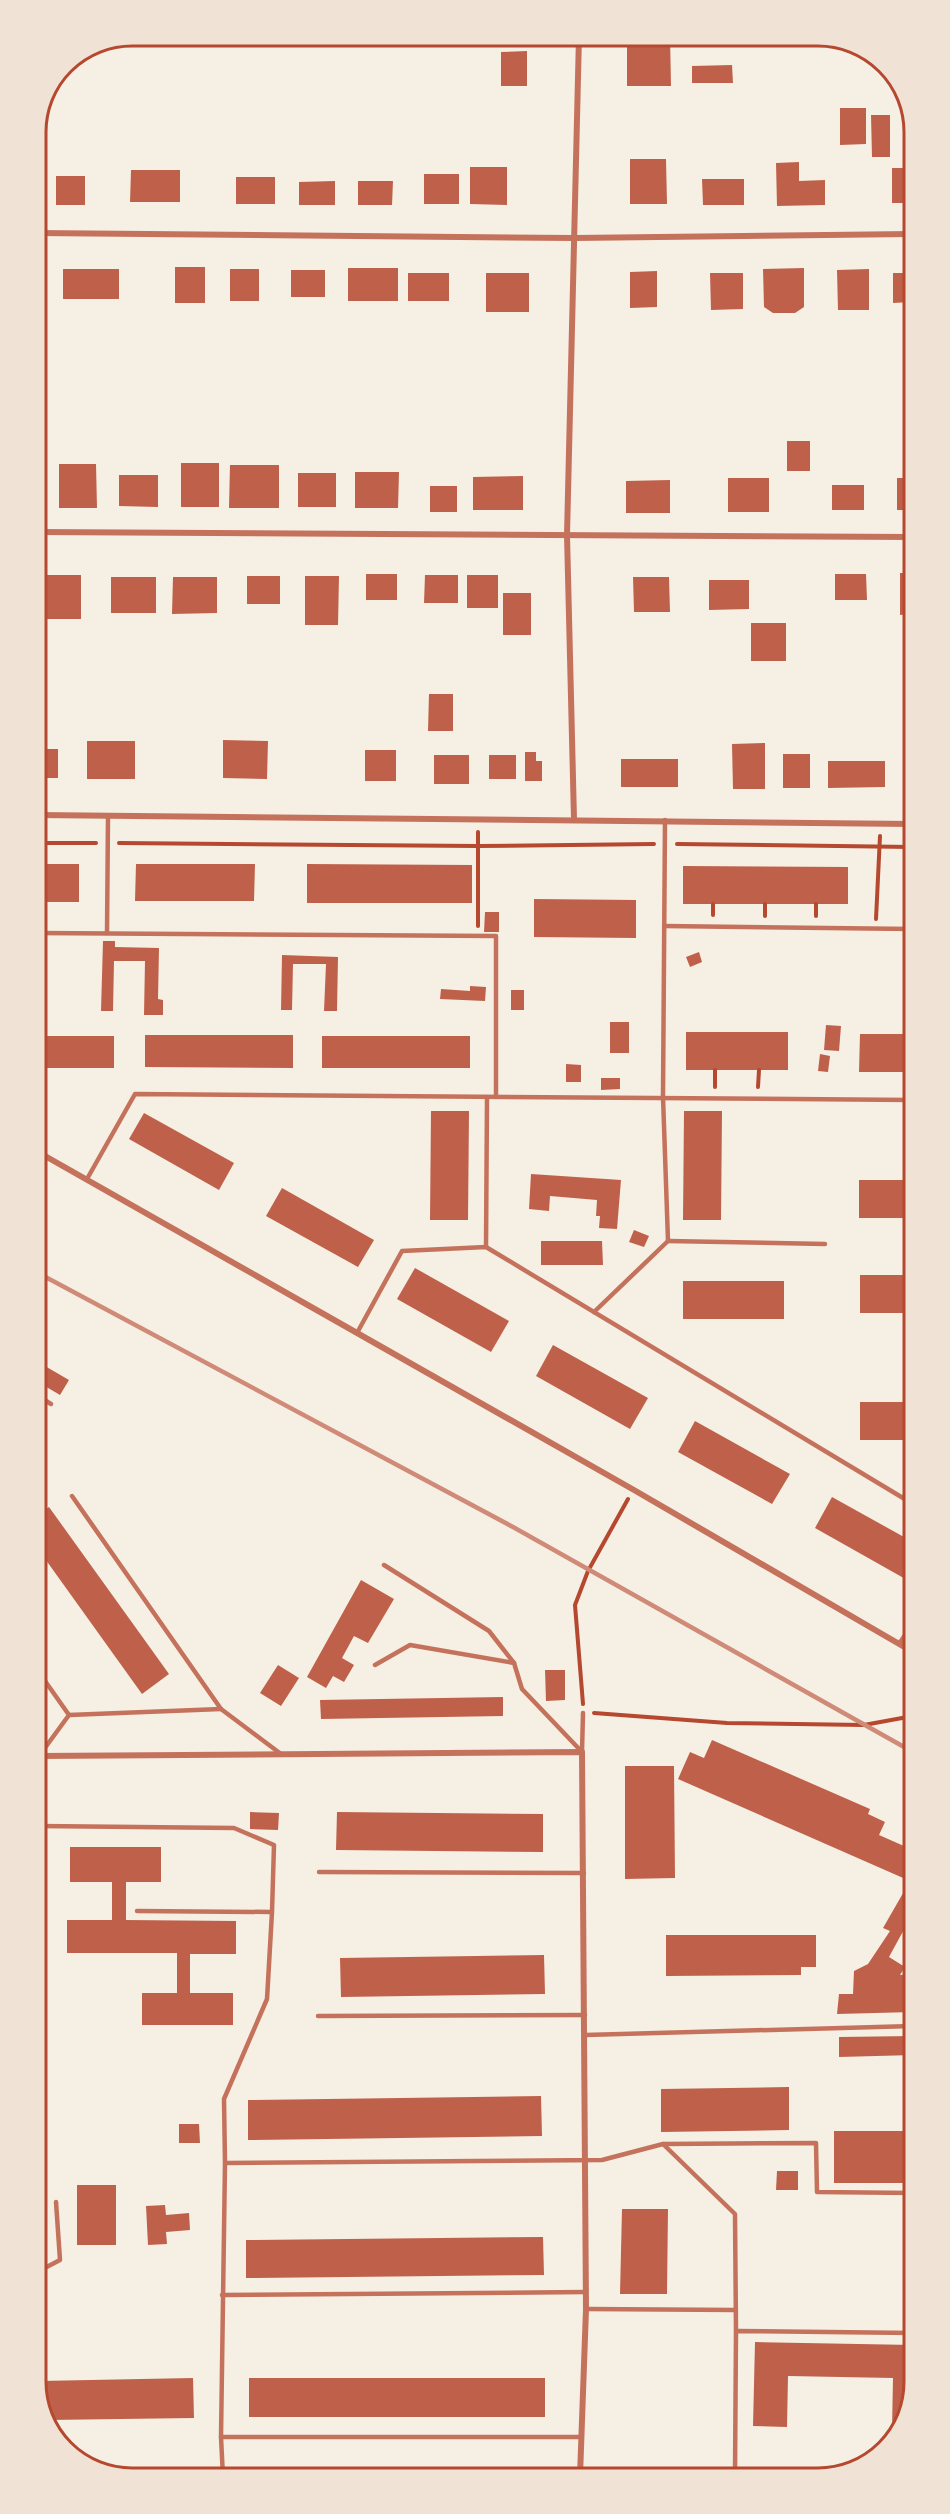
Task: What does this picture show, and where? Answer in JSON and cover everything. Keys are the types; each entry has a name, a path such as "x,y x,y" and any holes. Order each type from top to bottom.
{"street":[{"path":"574,819 567,535 579,47"},
{"path":"47,233 574,238 904,234"},
{"path":"47,532 904,537"},
{"path":"47,815 904,824"},
{"path":"47,1157 634,1490 904,1647"},
{"path":"46,1756 582,1752 586,2309 580,2468"}],"lane":[{"path":"107,933 108,816"},
{"path":"665,820 663,1097 668,1241"},
{"path":"664,926 904,929"},
{"path":"47,933 496,936 496,1097"},
{"path":"87,1179 135,1094 904,1100"},
{"path":"486,1247 487,1097"},
{"path":"594,1312 668,1241 825,1244"},
{"path":"357,1333 402,1251 486,1247 904,1499"},
{"path":"46,1401 51,1404"},
{"path":"72,1496 220,1709 281,1754"},
{"path":"384,1565 489,1631 514,1663 522,1689 582,1752"},
{"path":"899,1644 904,1636"},
{"path":"375,1665 410,1645 514,1663"},
{"path":"46,1683 69,1715"},
{"path":"69,1715 220,1709"},
{"path":"582,1752 583,1713"},
{"path":"46,1745 69,1715"},
{"path":"46,1826 234,1828 274,1845 267,1999 224,2099 221,2437 223,2467"},
{"path":"318,1872 584,1873"},
{"path":"137,1911 272,1911"},
{"path":"318,2016 585,2015"},
{"path":"585,2035 904,2026"},
{"path":"225,2163 602,2160 663,2144 816,2143 817,2192 904,2193"},
{"path":"663,2144 735,2214 735,2468"},
{"path":"46,2267 60,2260 56,2202"},
{"path":"222,2295 586,2292"},
{"path":"586,2309 736,2310"},
{"path":"736,2331 904,2333"},
{"path":"221,2437 581,2437"}],"path":[{"path":"478,819 478,936"},
{"path":"876,929 880,824"},
{"path":"47,843 478,846 665,844 904,847"},
{"path":"714,1098 715,1070"},
{"path":"758,1098 759,1070"},
{"path":"634,1490 588,1571 575,1605 583,1713 726,1723 864,1725 904,1718"}],"building":[{"path":"627,47 670,47 671,86 627,86"},
{"path":"527,51 527,86 501,86 501,52"},
{"path":"732,65 733,83 692,83 692,66"},
{"path":"840,108 866,108 866,144 840,145"},
{"path":"871,115 890,115 890,157 872,157"},
{"path":"630,159 666,159 667,204 630,204"},
{"path":"799,162 799,181 825,180 825,205 777,206 776,163"},
{"path":"470,167 507,167 507,205 470,204"},
{"path":"892,168 904,168 904,203 892,203"},
{"path":"131,170 180,170 180,202 130,202"},
{"path":"424,174 459,174 459,204 424,204"},
{"path":"56,176 85,176 85,205 56,205"},
{"path":"236,177 275,177 275,204 236,204"},
{"path":"702,179 744,179 744,205 703,205"},
{"path":"335,181 335,205 299,205 299,182"},
{"path":"358,181 393,181 392,205 358,205"},
{"path":"175,267 205,267 205,303 175,303"},
{"path":"348,268 398,268 398,301 348,301"},
{"path":"804,268 804,307 795,313 773,313 764,307 763,269"},
{"path":"63,269 119,269 119,299 63,299"},
{"path":"230,269 259,269 259,301 230,301"},
{"path":"869,269 869,310 838,310 837,270"},
{"path":"291,270 325,270 325,297 291,297"},
{"path":"657,271 657,307 630,308 630,272"},
{"path":"408,273 449,273 449,301 408,301"},
{"path":"486,273 529,273 529,312 486,312"},
{"path":"710,273 743,273 743,309 711,310"},
{"path":"893,273 904,273 904,302 893,303"},
{"path":"787,441 810,441 810,471 787,471"},
{"path":"181,463 219,463 219,507 181,507"},
{"path":"59,464 96,464 97,508 59,508"},
{"path":"230,465 279,465 279,508 229,508"},
{"path":"355,472 399,472 398,508 355,508"},
{"path":"298,473 336,473 336,507 298,507"},
{"path":"119,475 158,475 158,507 119,506"},
{"path":"523,476 523,510 473,510 473,477"},
{"path":"728,478 769,478 769,512 728,512"},
{"path":"897,478 904,478 904,510 897,510"},
{"path":"670,480 670,513 626,513 626,481"},
{"path":"832,485 864,485 864,510 832,510"},
{"path":"430,486 457,486 457,512 430,512"},
{"path":"900,573 904,573 904,615 900,615"},
{"path":"366,574 397,574 397,600 366,600"},
{"path":"835,574 866,574 867,600 835,600"},
{"path":"47,575 81,575 81,619 47,619"},
{"path":"425,575 458,575 458,603 424,603"},
{"path":"467,575 498,575 498,608 467,608"},
{"path":"247,576 280,576 280,604 247,604"},
{"path":"305,576 339,576 338,625 305,625"},
{"path":"111,577 156,577 156,613 111,613"},
{"path":"173,577 217,577 217,613 172,614"},
{"path":"633,577 669,577 670,612 634,612"},
{"path":"709,580 749,580 749,609 709,610"},
{"path":"503,593 531,593 531,635 503,635"},
{"path":"751,623 786,623 786,661 751,661"},
{"path":"429,694 453,694 453,731 428,731"},
{"path":"223,740 268,741 267,779 223,778"},
{"path":"87,741 135,741 135,779 87,779"},
{"path":"765,743 765,789 733,789 732,744"},
{"path":"47,749 58,749 58,778 47,778"},
{"path":"365,750 396,750 396,781 365,781"},
{"path":"525,752 536,752 536,761 542,761 542,781 525,781"},
{"path":"783,754 810,754 810,788 783,788"},
{"path":"434,755 469,755 469,784 434,784"},
{"path":"489,755 516,755 516,779 489,779"},
{"path":"621,759 678,759 678,787 621,787"},
{"path":"828,761 885,761 885,787 828,788"},
{"path":"47,864 79,864 79,902 47,902"},
{"path":"136,864 255,864 254,901 135,901"},
{"path":"307,864 472,865 472,903 307,903"},
{"path":"683,866 848,867 848,904 683,904"},
{"path":"534,899 636,900 636,938 534,937"},
{"path":"485,912 499,912 499,932 484,932"},
{"path":"103,941 115,941 115,947 159,948 158,999 163,1000 163,1015 144,1015 145,961 114,961 113,1011 101,1011"},
{"path":"699,952 702,962 690,967 686,957"},
{"path":"282,955 338,957 337,1011 324,1011 326,964 293,964 292,1010 281,1010"},
{"path":"470,986 486,987 485,1001 440,999 441,989 470,991"},
{"path":"511,990 524,990 524,1010 511,1010"},
{"path":"610,1022 629,1022 629,1053 610,1053"},
{"path":"826,1025 841,1026 839,1051 824,1050"},
{"path":"686,1032 788,1032 788,1070 686,1070"},
{"path":"860,1034 904,1034 904,1072 859,1072"},
{"path":"145,1035 293,1035 293,1068 145,1067"},
{"path":"47,1036 114,1036 114,1068 47,1068"},
{"path":"322,1036 470,1036 470,1068 322,1068"},
{"path":"820,1054 830,1056 828,1072 818,1071"},
{"path":"566,1064 581,1065 581,1082 566,1082"},
{"path":"601,1078 620,1078 620,1089 601,1090"},
{"path":"431,1111 469,1111 468,1220 430,1220"},
{"path":"684,1111 722,1111 721,1220 683,1220"},
{"path":"144,1113 234,1163 219,1190 129,1139"},
{"path":"531,1174 621,1180 617,1229 599,1228 600,1216 596,1216 597,1200 550,1196 549,1211 529,1209"},
{"path":"859,1180 904,1180 904,1218 859,1218"},
{"path":"282,1188 374,1240 358,1267 266,1216"},
{"path":"634,1230 649,1236 644,1247 629,1242"},
{"path":"541,1241 602,1241 603,1265 541,1265"},
{"path":"415,1268 509,1321 491,1352 397,1299"},
{"path":"860,1275 904,1275 904,1313 860,1313"},
{"path":"683,1281 784,1281 784,1319 683,1319"},
{"path":"553,1345 648,1398 630,1429 536,1376"},
{"path":"46,1367 69,1380 60,1395 46,1387"},
{"path":"860,1402 904,1402 904,1440 860,1440"},
{"path":"695,1421 790,1474 772,1504 678,1452"},
{"path":"832,1497 904,1537 904,1578 815,1528"},
{"path":"49,1507 169,1674 142,1694 46,1561 46,1509"},
{"path":"361,1580 394,1599 368,1643 354,1636 342,1658 354,1665 344,1682 333,1676 326,1688 307,1677"},
{"path":"278,1665 299,1678 281,1706 260,1693"},
{"path":"545,1670 565,1670 565,1700 546,1701"},
{"path":"503,1697 503,1716 321,1719 320,1700"},
{"path":"712,1740 870,1809 868,1814 885,1822 879,1835 904,1846 904,1878 678,1779 690,1752 704,1758"},
{"path":"625,1766 674,1766 675,1878 625,1879"},
{"path":"250,1812 279,1813 278,1830 250,1829"},
{"path":"337,1812 543,1814 543,1852 336,1850"},
{"path":"70,1847 161,1847 161,1882 126,1882 126,1920 236,1921 236,1954 190,1954 190,1993 233,1993 233,2025 142,2025 142,1993 177,1993 177,1953 67,1953 67,1920 112,1920 112,1882 70,1882"},
{"path":"904,1891 904,1930 889,1957 904,1966 900,1975 904,1975 904,2012 837,2014 839,1994 853,1994 854,1971 868,1964 890,1931 883,1928"},
{"path":"666,1935 816,1935 816,1967 801,1967 801,1975 666,1976"},
{"path":"544,1955 545,1994 341,1997 340,1958"},
{"path":"904,2036 904,2055 839,2057 839,2037"},
{"path":"789,2087 789,2130 661,2132 661,2089"},
{"path":"541,2096 542,2136 248,2140 248,2100"},
{"path":"179,2124 199,2124 200,2143 179,2143"},
{"path":"834,2131 904,2131 904,2183 834,2183"},
{"path":"777,2171 798,2171 798,2190 776,2190"},
{"path":"77,2185 116,2185 116,2245 77,2245"},
{"path":"165,2205 166,2215 189,2213 190,2230 166,2232 167,2244 148,2245 146,2206"},
{"path":"622,2209 668,2209 667,2294 620,2294"},
{"path":"46,2215 47,2215 46,2240"},
{"path":"543,2237 544,2275 246,2278 246,2240"},
{"path":"755,2342 904,2345 903,2393 892,2425 893,2378 788,2376 787,2427 753,2426"},
{"path":"193,2378 194,2418 55,2420 49,2404 46,2381"},
{"path":"249,2378 545,2378 545,2417 249,2417"}],"railway":[{"path":"46,1278 513,1527 904,1747"}]}
